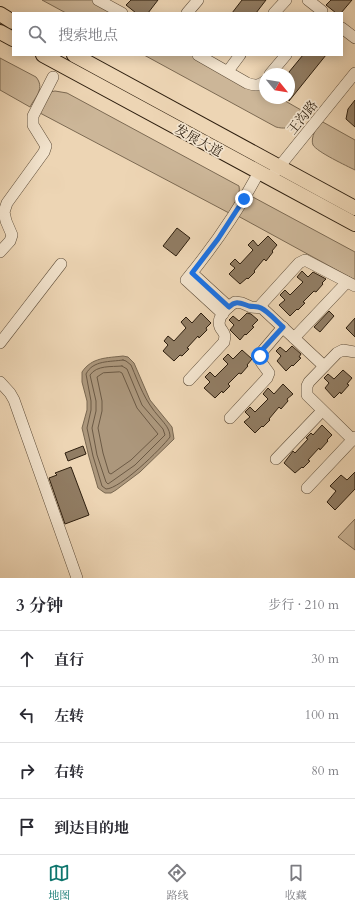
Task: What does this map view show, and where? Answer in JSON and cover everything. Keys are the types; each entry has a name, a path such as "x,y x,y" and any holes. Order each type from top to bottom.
{"main road":[{"path":"0,14 12,21"},
{"path":"0,32 12,38"},
{"name":"发展大道","path":"45,56 355,224"},
{"name":"发展大道","path":"76,56 355,208"}],"street":[{"path":"98,0 118,7"},
{"path":"188,12 198,0"},
{"path":"275,12 286,0"},
{"path":"308,0 322,12"},
{"path":"343,29 355,38"},
{"path":"200,56 252,85 259,84"},
{"path":"228,71 239,56"},
{"path":"275,68 285,56"},
{"name":"王沟路","path":"226,311 189,277 218,239 244,199 264,175 279,167 355,73"},
{"path":"0,252 10,241 12,235 4,212 7,203 44,152 46,146 33,125 33,116 53,77"},
{"path":"259,307 299,263 305,260 351,284 294,338"},
{"path":"0,342 61,264"},
{"path":"189,380 225,340 224,333 219,324 219,319 235,302 251,307 259,307 265,310 324,366"},
{"path":"230,418 267,378 269,373 261,362 261,353 283,327"},
{"path":"307,488 354,439 322,411 307,395 306,391 309,382 339,351 348,350 355,352"},
{"path":"0,382 14,400 77,578"},
{"path":"276,459 322,411"}],"shaded area":[{"path":"42,0 100,0 121,12 64,12"},
{"path":"146,56 203,56 259,87 259,104 290,104 308,114 294,125 281,128 276,127"},
{"path":"0,58 36,77 39,81 39,92 30,107 0,90"},
{"path":"55,91 67,93 239,186 238,197 229,213 40,113 50,92"},
{"path":"321,121 355,140 355,170 326,155 313,145 313,136"},
{"path":"251,196 355,252 355,280 238,216"},
{"path":"355,519 355,550 338,537"}],"water":[{"path":"123,356 128,357 134,363 150,400 172,427 174,439 140,472 111,493 105,493 98,488 82,428 87,410 87,401 82,382 82,372 90,363 100,359"}],"building":[{"path":"131,0 158,0 149,12 135,12 126,5"},
{"path":"242,0 266,0 257,12 233,12"},
{"path":"331,0 352,0 342,12 335,12 326,5"},
{"path":"302,56 325,56 295,94 295,68 292,68"},
{"path":"355,100 355,127 346,119 348,109"},
{"path":"177,228 190,238 176,256 163,246"},
{"path":"268,236 277,245 272,251 273,252 266,261 264,259 248,279 247,278 240,284 229,274 235,268 230,264 235,259 240,264 253,250 248,245 253,240 258,246"},
{"path":"302,271 308,277 313,272 326,279 316,292 314,291 303,302 305,303 290,316 279,305 285,300 280,295 285,290 290,295 303,282 297,277"},
{"path":"329,311 334,316 320,332 314,327"},
{"path":"201,313 211,323 206,328 207,330 199,338 198,336 187,348 189,349 174,361 163,351 168,345 164,341 168,336 174,341 186,328 181,322 186,317 192,323"},
{"path":"247,313 251,314 258,320 252,326 254,327 240,340 230,330 234,325 229,320 233,316 239,321"},
{"path":"355,318 355,337 346,328"},
{"path":"292,346 301,354 299,357 301,358 286,371 277,361 281,356 276,351 280,347 286,352"},
{"path":"242,350 252,359 241,374 239,373 228,384 230,386 215,398 204,388 210,382 205,377 210,372 215,377 228,364 223,359 228,354 233,359"},
{"path":"343,370 352,378 347,384 349,385 341,394 340,392 334,398 325,388 329,383 324,378 328,374 334,379"},
{"path":"283,384 293,394 287,399 288,401 281,409 279,407 269,419 270,420 255,433 244,422 250,417 245,412 250,407 255,412 268,399 263,394 268,388 274,394"},
{"path":"322,425 332,435 320,450 319,448 308,460 310,461 295,473 284,463 293,451 295,453 308,439 306,438 311,433 313,435"},
{"path":"83,446 86,454 68,461 65,453"},
{"path":"71,467 89,515 65,524 49,478 57,475 55,473"},
{"path":"355,472 355,489 335,510 327,502 336,491 330,486 341,475 347,480"}],"route":[{"path":"244,199 218,239 192,273 229,307 235,302 238,302 251,307 262,308 283,327 262,350 260,356"}]}
